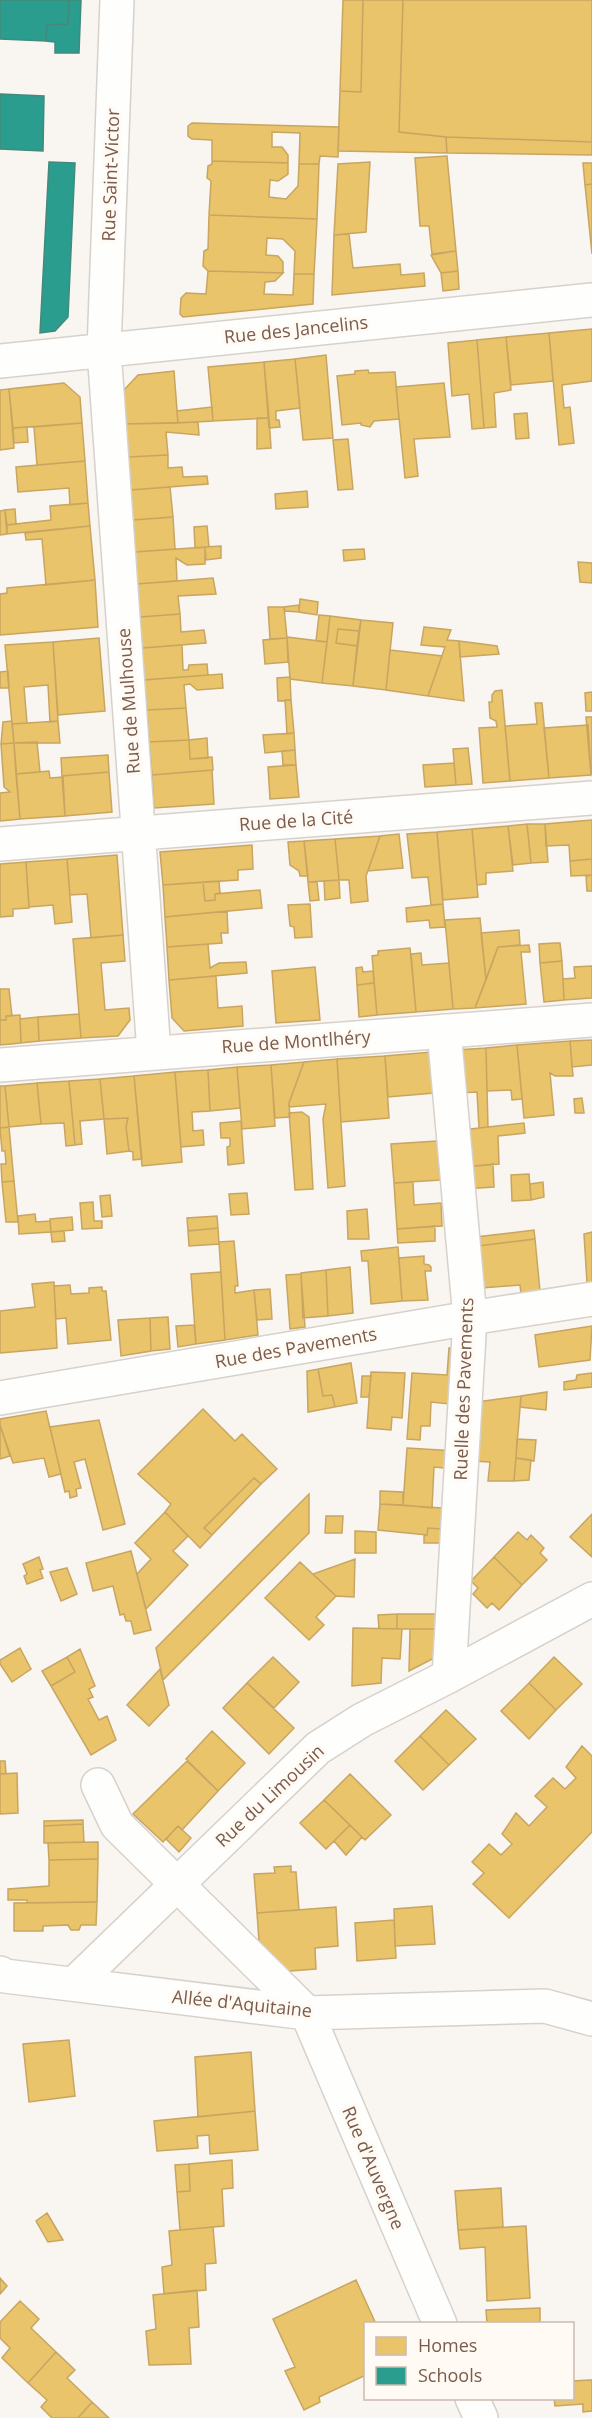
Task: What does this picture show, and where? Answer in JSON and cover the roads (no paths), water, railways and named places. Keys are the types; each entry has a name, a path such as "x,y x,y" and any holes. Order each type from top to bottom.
{"street":[{"name":"Rue Saint-Victor","path":"104,350 117,0"},
{"name":"Rue des Jancelins","path":"0,361 592,300"},
{"name":"Rue de Mulhouse","path":"104,350 154,1053"},
{"name":"Rue de la Cité","path":"0,843 592,798"},
{"name":"Rue de Montlhéry","path":"0,1065 592,1020"},
{"name":"Ruelle des Pavements","path":"444,1031 470,1318 449,1676"},
{"name":"Rue des Pavements","path":"0,1398 592,1299"},
{"name":"Rue du Limousin","path":"74,1984 318,1748 362,1720 592,1599"},
{"path":"98,1785 117,1825 307,2013"},
{"name":"Allée d'Aquitaine","path":"0,1973 5,1976 307,2013 545,2006 592,2019"},
{"name":"Rue d'Auvergne","path":"307,2013 439,2322"},
{"path":"473,2400 481,2418"}]}
